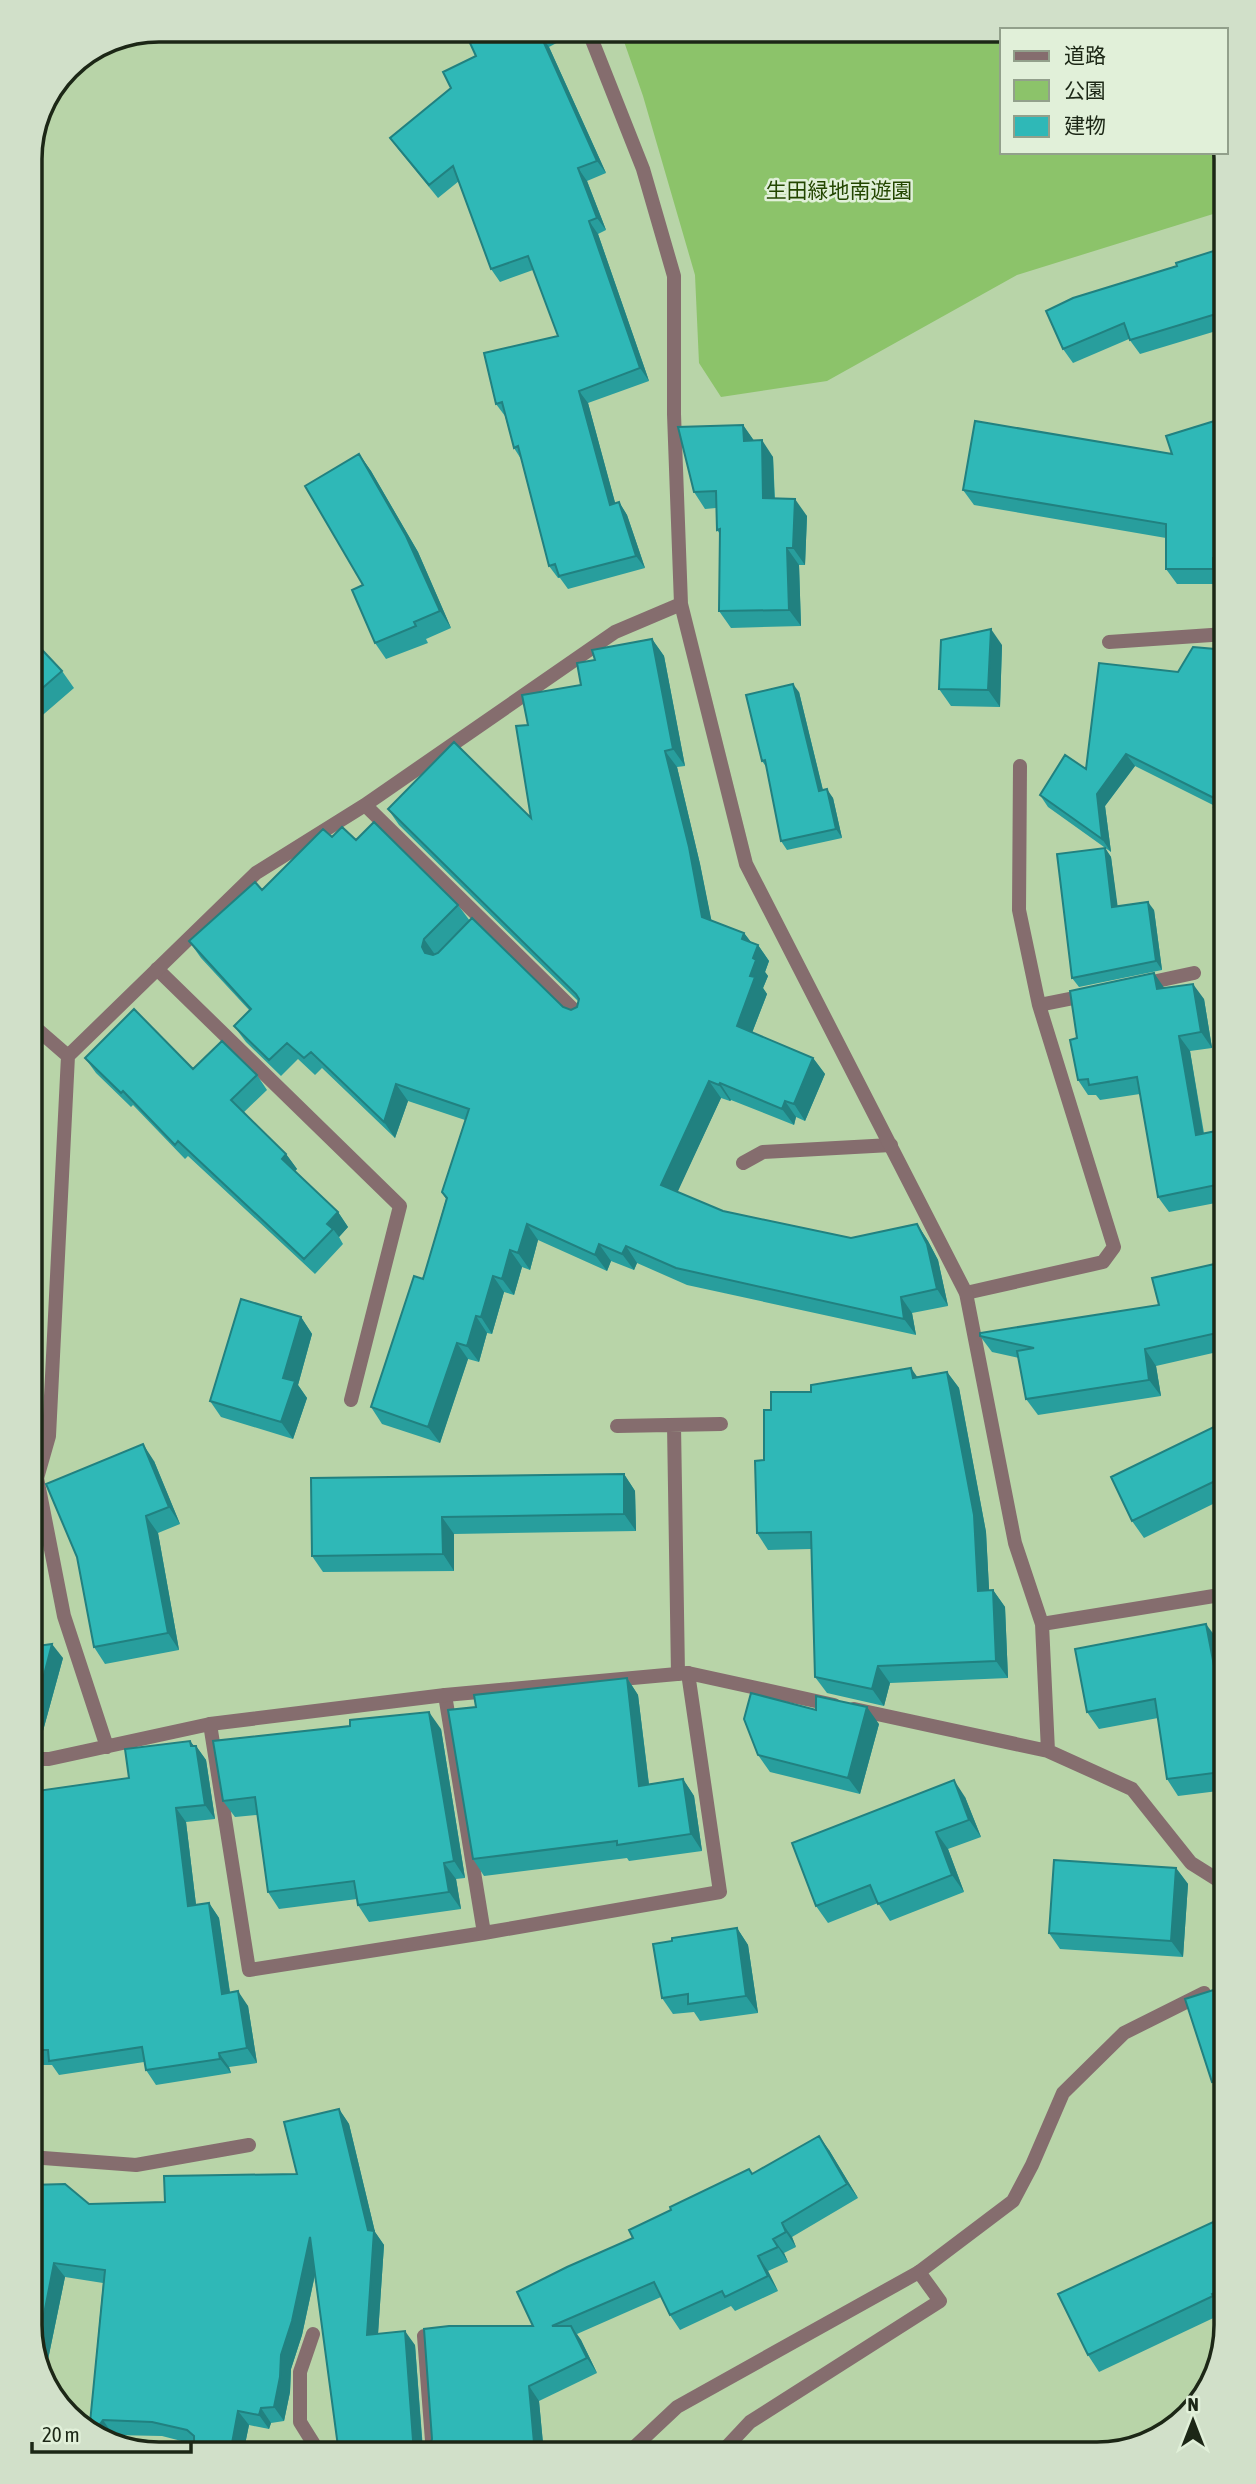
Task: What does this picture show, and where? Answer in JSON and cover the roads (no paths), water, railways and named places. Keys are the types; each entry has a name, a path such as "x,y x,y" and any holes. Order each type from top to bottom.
{"street":[{"path":"593,42 643,169 674,276 674,414 681,604 746,864 966,1293 1015,1543 1042,1624 1048,1751"},
{"path":"42,1460 49,1436 68,1056 256,873 365,805 615,632 681,604"},
{"path":"1109,642 1214,635"},
{"path":"966,1293 1103,1262 1114,1248 1039,1005 1019,910 1020,766"},
{"path":"365,805 480,925 582,1017"},
{"path":"157,969 400,1206 351,1400"},
{"path":"1129,986 1194,973"},
{"path":"1039,1005 1104,992"},
{"path":"42,1033 68,1056"},
{"path":"743,1163 763,1152 891,1145"},
{"path":"617,1426 721,1424"},
{"path":"210,1724 249,1969 484,1933 720,1892 683,1673 674,1425"},
{"path":"42,1504 64,1616 107,1747"},
{"path":"1042,1624 1214,1596"},
{"path":"42,1759 210,1724 445,1695 683,1673 1048,1751 1132,1789 1191,1863 1214,1877"},
{"path":"445,1695 484,1933"},
{"path":"640,2442 677,2407 919,2272 1013,2201 1032,2165 1063,2093 1124,2033 1198,1995 1214,1991"},
{"path":"42,2158 136,2165 249,2145"},
{"path":"731,2442 750,2422 940,2301 919,2272"},
{"path":"312,2442 300,2422 300,2372 313,2334"},
{"path":"424,2336 432,2442"}],"park label":[{"name":"生田緑地南遊園","path":"839,191"}]}
